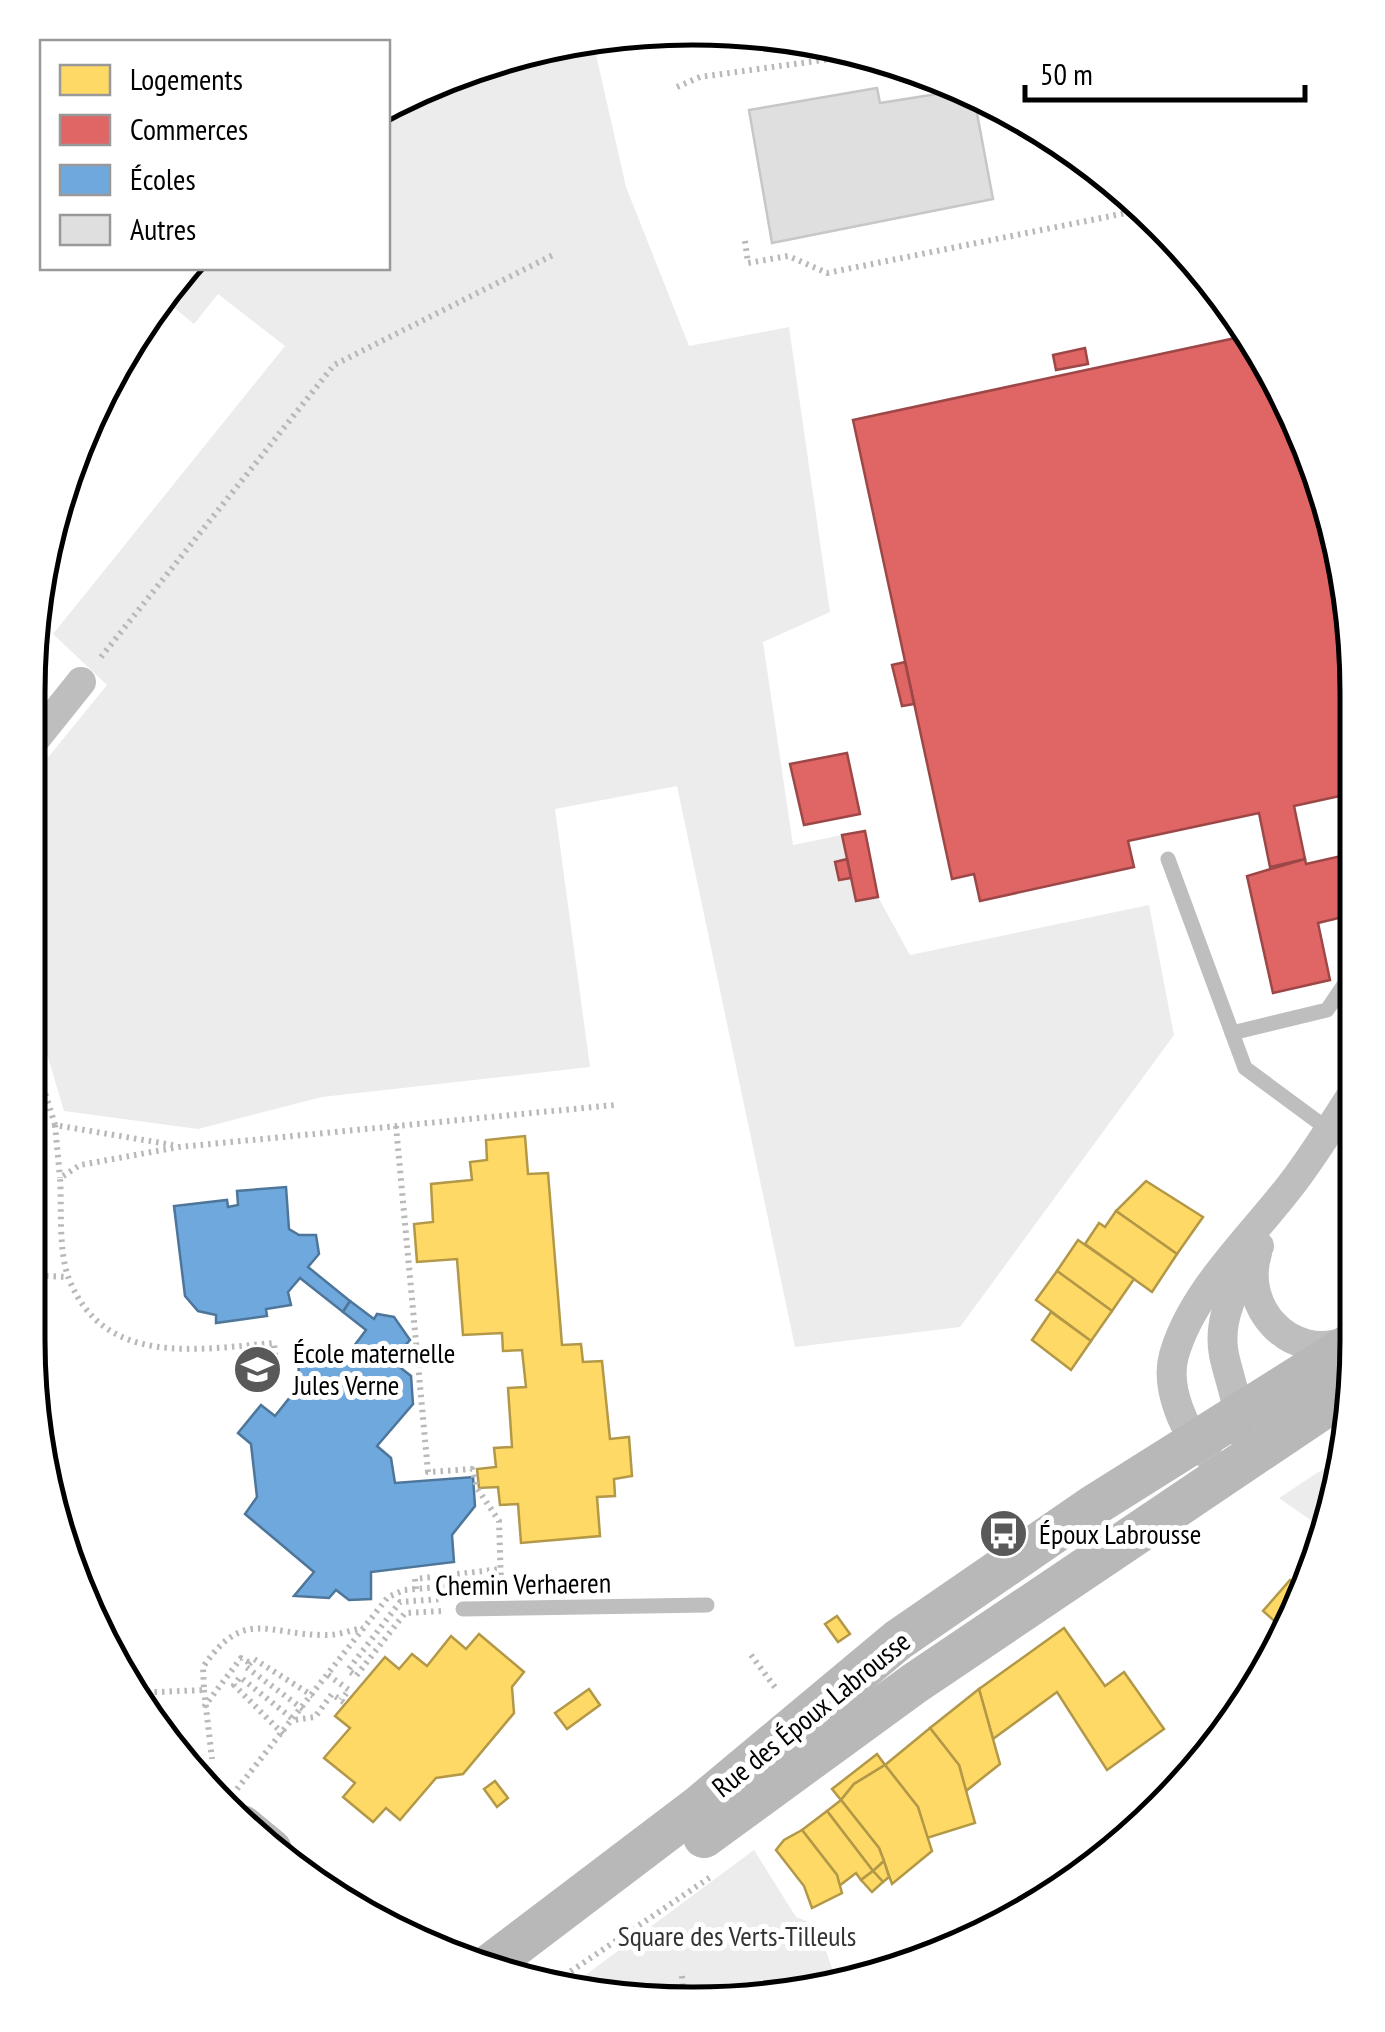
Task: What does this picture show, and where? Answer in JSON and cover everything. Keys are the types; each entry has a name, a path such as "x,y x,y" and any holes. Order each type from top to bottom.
{"main road":[{"name":"Rue des Époux Labrousse","path":"499,1958 731,1780 874,1657 1077,1517 1340,1351"},
{"name":"Rue des Époux Labrousse","path":"529,1966 915,1683 1337,1399"}],"street":[{"path":"45,727 80,682"},
{"name":"Rue des Époux Labrousse","path":"1196,1442 1173,1390 1172,1359 1179,1342 1213,1285 1298,1176 1340,1114"},
{"name":"Rue des Époux Labrousse","path":"1233,1468 1239,1414 1224,1357 1224,1318 1298,1176"},
{"name":"Rue des Époux Labrousse","path":"1259,1246 1254,1282 1266,1318 1275,1329 1306,1345 1340,1343"},
{"path":"1196,1442 1213,1459 1233,1468"}],"lane":[{"path":"1168,859 1245,1068 1329,1130"},
{"path":"1232,1033 1327,1010 1340,991"},
{"name":"Chemin Verhaeren","path":"464,1609 707,1606"}],"path":[{"path":"677,87 700,76 826,59"},
{"path":"745,241 748,264 788,256 827,273 1126,213"},
{"path":"80,682 334,365 553,255"},
{"path":"45,1093 55,1125 68,1277 83,1304 110,1332 142,1347 171,1350 274,1343 277,1378"},
{"path":"60,1178 80,1165 179,1147 615,1105"},
{"path":"55,1125 179,1147"},
{"path":"396,1126 428,1472 472,1469 476,1488 499,1521 501,1609"},
{"path":"46,1276 68,1277"},
{"name":"Chemin Verhaeren","path":"416,1589 416,1579 501,1569"},
{"name":"Chemin Verhaeren","path":"242,1803 283,1734 388,1597 416,1589 466,1584"},
{"name":"Chemin Verhaeren","path":"450,1598 400,1602 348,1670 356,1676 405,1613 464,1609"},
{"path":"212,1759 203,1667 232,1635 265,1627 324,1636 364,1628"},
{"path":"750,1655 780,1694"},
{"path":"204,1707 241,1658 250,1663"},
{"path":"303,1709 246,1666 254,1659 313,1696"},
{"name":"Chemin Verhaeren","path":"294,1720 315,1717 332,1694 343,1702 349,1690 328,1675"},
{"path":"283,1734 234,1685 240,1677 294,1720"},
{"path":"150,1692 204,1690"},
{"path":"682,1976 683,1987"}],"green space":[{"path":"596,53 626,187 689,346 789,327 830,612 763,642 793,845 842,835 855,901 878,897 910,955 1149,905 1174,1035 960,1327 795,1347 677,786 555,809 590,1067 322,1097 198,1129 64,1111 45,1047 45,761 107,685 53,634 285,346 218,294 194,324 173,307 203,270 390,270 390,121 484,79"},
{"path":"1328,1466 1314,1522 1279,1498"},
{"name":"Square des Verts-Tilleuls","path":"754,1850 796,1917 817,1925 833,1972 735,1986 692,1987 582,1977"}],"building: Logements":[{"path":"525,1136 528,1174 548,1173 562,1345 581,1344 583,1362 602,1361 610,1439 629,1437 632,1476 614,1479 615,1496 597,1497 600,1536 521,1543 518,1504 500,1505 498,1487 479,1488 477,1469 496,1467 494,1448 512,1447 508,1388 526,1387 522,1350 503,1351 502,1333 463,1335 457,1259 417,1262 414,1224 433,1222 431,1184 472,1180 470,1162 487,1160 486,1140"},
{"path":"1146,1181 1203,1217 1177,1254 1116,1211"},
{"path":"1116,1211 1177,1254 1152,1292 1085,1244 1099,1223 1105,1227"},
{"path":"1078,1240 1134,1279 1112,1311 1057,1271"},
{"path":"1057,1271 1112,1311 1091,1341 1036,1300"},
{"path":"1051,1312 1091,1341 1071,1370 1032,1340"},
{"path":"1290,1580 1293,1582 1275,1622 1263,1611"},
{"path":"837,1616 850,1634 838,1642 825,1624"},
{"path":"1064,1628 1105,1686 1124,1672 1164,1729 1107,1770 1057,1692 993,1739 979,1689"},
{"path":"479,1634 524,1672 512,1687 514,1713 463,1774 436,1778 400,1820 386,1808 373,1822 343,1797 355,1783 324,1758 350,1728 335,1716 385,1657 399,1669 412,1654 427,1666 451,1636 466,1649"},
{"path":"589,1689 600,1705 567,1729 555,1713"},
{"path":"979,1689 1000,1764 966,1791 959,1765 930,1728"},
{"path":"930,1728 959,1765 975,1823 927,1838 918,1807 885,1765"},
{"path":"877,1754 885,1765 854,1784 841,1800 832,1789"},
{"path":"885,1765 918,1807 932,1851 892,1884 879,1848 841,1800 854,1784"},
{"path":"495,1781 508,1798 497,1807 484,1789"},
{"path":"841,1800 879,1848 884,1861 873,1871 827,1811"},
{"path":"827,1811 873,1871 861,1880 856,1873 839,1886 837,1875 802,1830"},
{"path":"802,1830 837,1875 842,1893 812,1908 804,1886 776,1850 784,1840"},
{"path":"884,1861 889,1877 883,1882 873,1871"},
{"path":"873,1871 883,1882 872,1892 861,1880"}],"building: Commerces":[{"path":"1234,338 1273,406 1306,484 1328,566 1334,608 1339,650 1340,796 1294,806 1305,859 1270,867 1259,813 1128,841 1134,867 980,901 974,874 952,879 853,420"},
{"path":"1085,348 1088,364 1056,370 1053,355"},
{"path":"905,662 914,704 902,706 892,665"},
{"path":"847,753 860,814 804,825 790,764"},
{"path":"865,831 878,897 856,901 842,835"},
{"path":"1340,856 1340,918 1318,923 1330,980 1273,993 1247,876 1305,859 1306,864"},
{"path":"847,859 851,878 839,880 835,862"}],"building: Écoles":[{"path":"286,1187 289,1229 299,1235 316,1235 319,1254 308,1267 350,1301 343,1312 300,1278 288,1292 291,1305 266,1309 267,1316 216,1323 216,1315 198,1311 185,1296 174,1206 227,1200 228,1207 238,1205 237,1191"},
{"path":"350,1301 374,1319 377,1314 394,1317 410,1340 392,1361 411,1376 413,1404 377,1446 391,1458 395,1483 473,1477 475,1506 452,1535 454,1562 371,1572 371,1599 349,1600 336,1590 329,1598 294,1596 314,1572 245,1514 257,1497 251,1444 238,1433 261,1405 275,1416 298,1387 299,1358 348,1354 366,1330 343,1312"}],"building: Autres":[{"path":"877,88 880,103 939,94 977,111 993,199 772,243 749,110"}],"place":[{"name":"École maternelle Jules Verne","path":"258,1369"},
{"name":"Époux Labrousse","path":"1004,1534"}]}
